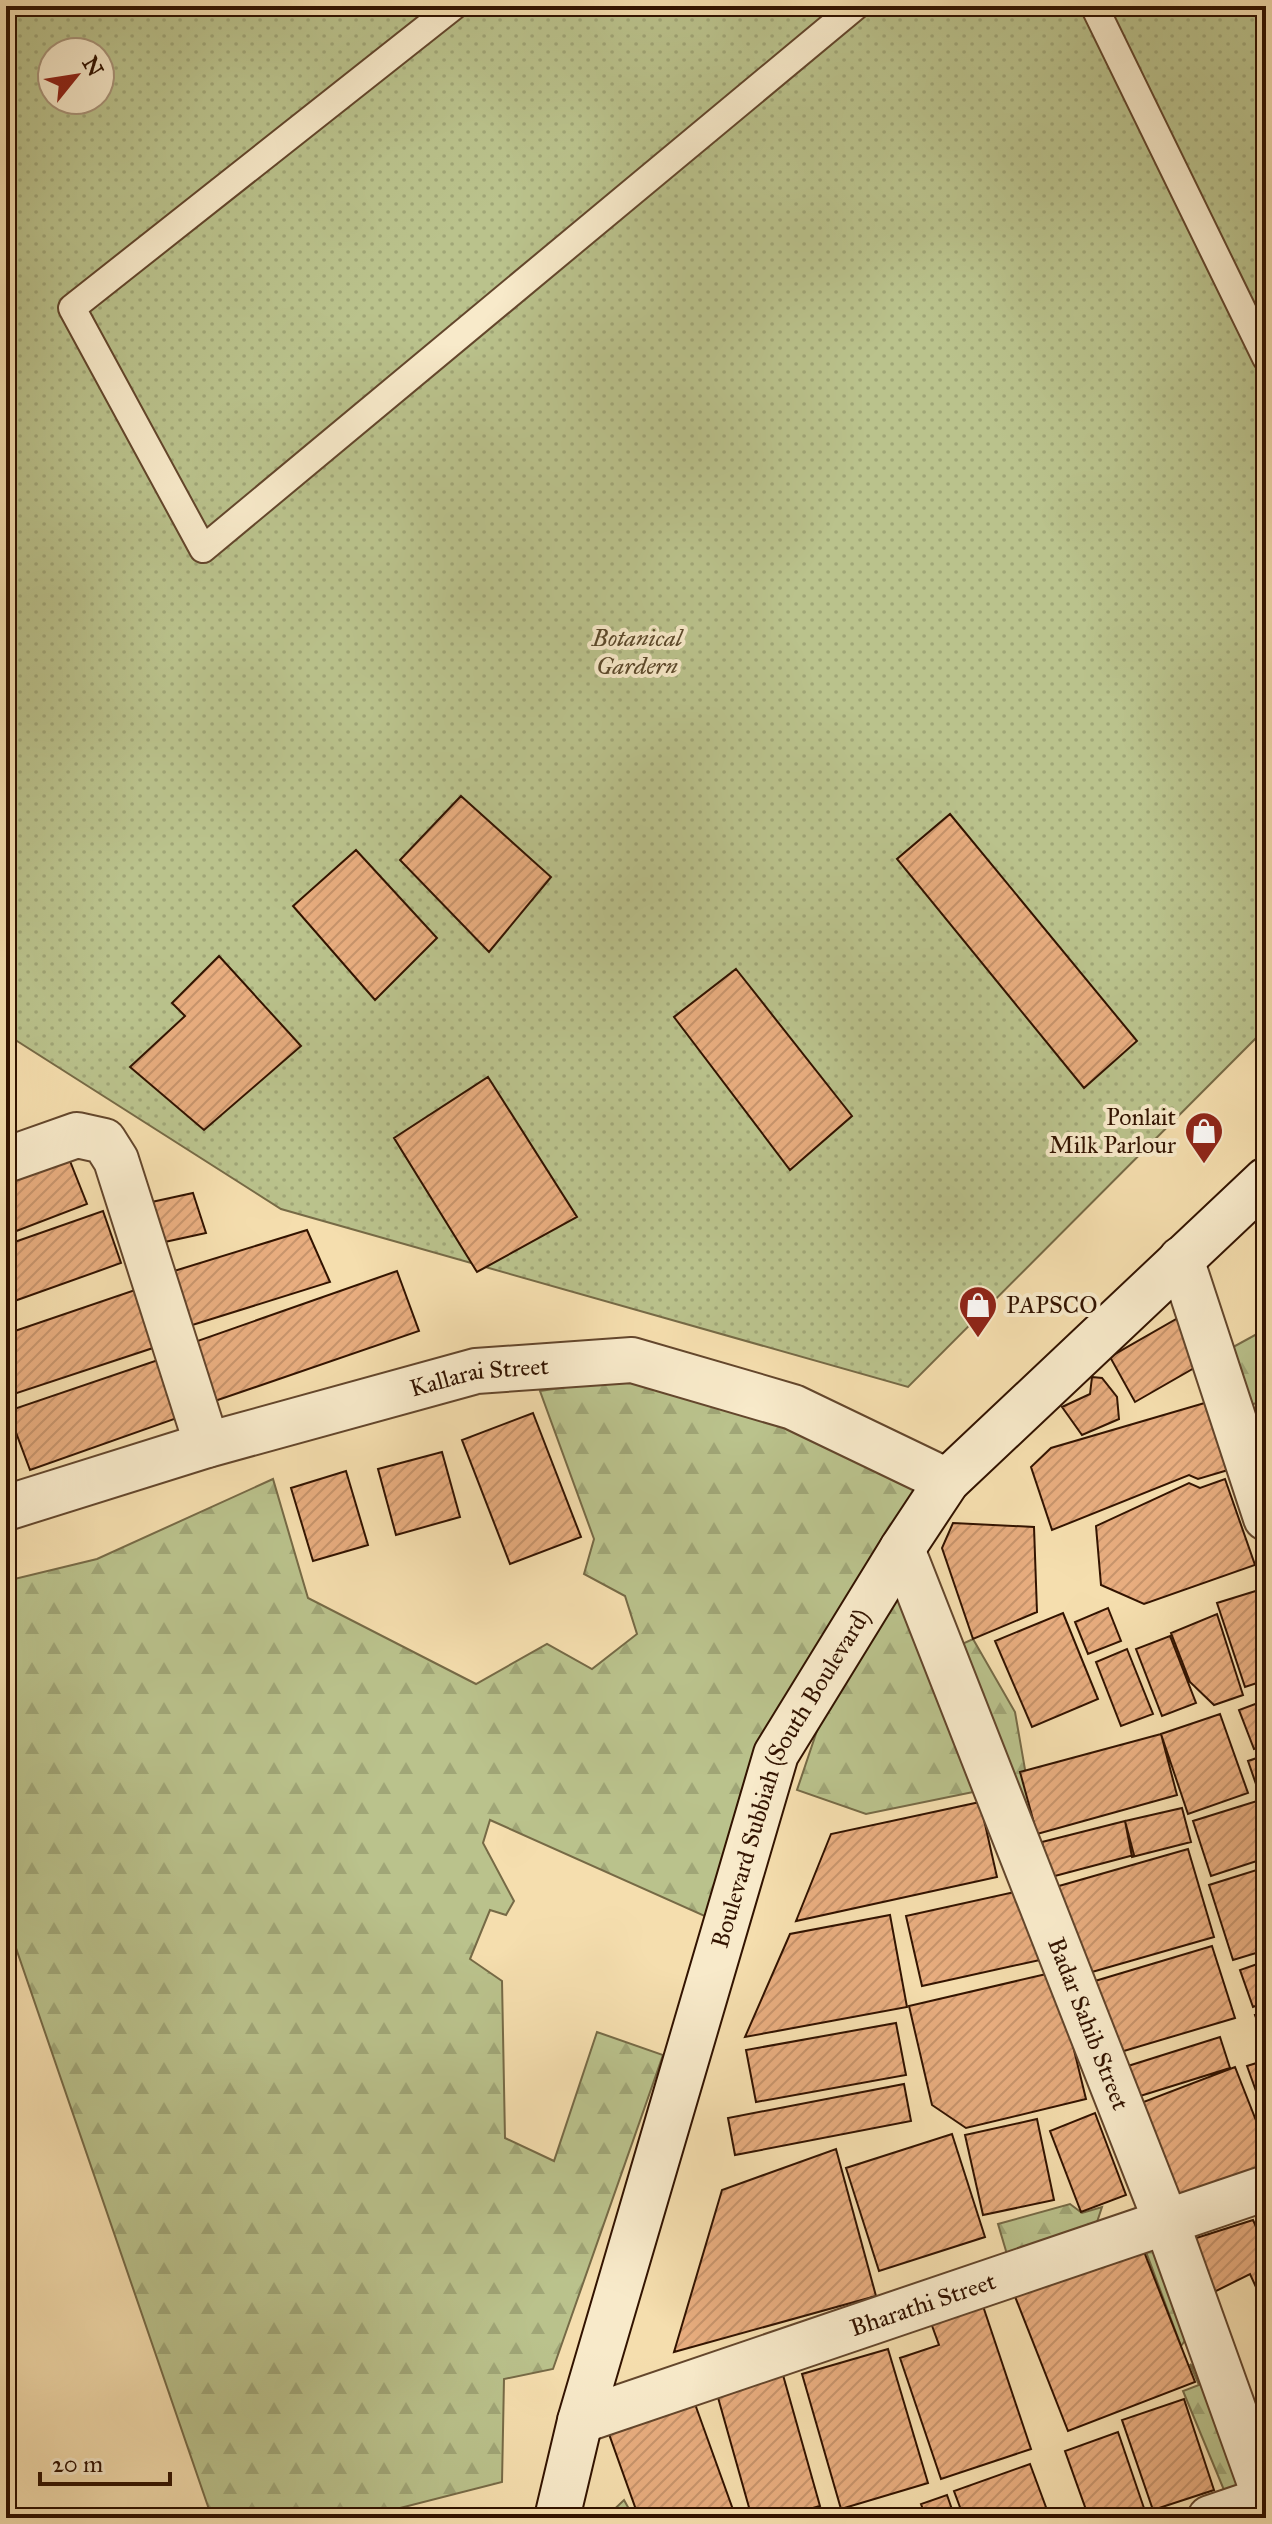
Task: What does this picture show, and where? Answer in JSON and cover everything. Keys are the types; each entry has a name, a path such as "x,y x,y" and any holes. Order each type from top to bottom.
{"street":[{"path":"6,1160 77,1135 104,1141 116,1160 207,1445"},
{"name":"Boulevard Subbiah (South Boulevard)","path":"557,2518 580,2421 776,1754 947,1481 1266,1180"},
{"path":"1181,1259 1266,1518"},
{"name":"Kallarai Street","path":"6,1508 207,1445 476,1371 632,1360 793,1407 947,1481"},
{"name":"Badar Sahib Street","path":"902,1549 1167,2224 1266,2499"},
{"name":"Bharathi Street","path":"580,2421 1266,2188"},
{"path":"1210,2518 1266,2499"}],"lane":[{"path":"454,6 72,308 203,549 856,6"},
{"path":"1094,6 1266,358"}],"green space":[{"name":"Botanical Gardern","path":"6,6 1266,6 1266,1028 908,1387 281,1209 6,1034"},
{"path":"1266,1329 1266,1400 1241,1408 1224,1352"},
{"path":"633,1377 754,1413 933,1488 718,1922 490,1820 483,1843 514,1901 506,1915 490,1910 470,1959 502,1981 505,2138 554,2161 597,2032 663,2055 553,2369 504,2379 502,2482 361,2518 212,2518 6,1919 6,1581 97,1559 273,1479 308,1598 476,1684 547,1644 592,1669 637,1634 625,1596 584,1574 594,1539 540,1391"},
{"path":"899,1594 983,1790 866,1814 797,1790 828,1698"},
{"path":"973,1639 1015,1712 1034,1821 1023,1839 949,1650"},
{"path":"1070,2204 1082,2213 1102,2207 1091,2240 1009,2261 998,2224"},
{"path":"1158,2238 1195,2327 1181,2346 1142,2241"},
{"path":"1190,2364 1202,2377 1263,2496 1231,2507 1183,2391 1199,2385"},
{"path":"624,2500 634,2518 605,2518"}],"building":[{"path":"461,796 551,877 489,952 400,860"},
{"path":"950,814 1137,1041 1084,1088 897,859"},
{"path":"356,850 437,938 375,1000 293,906"},
{"path":"219,956 301,1046 204,1130 130,1067 185,1016 172,1003"},
{"path":"736,969 852,1116 790,1170 674,1017"},
{"path":"488,1077 577,1217 477,1272 394,1138"},
{"path":"66,1151 87,1204 6,1235 6,1173"},
{"path":"193,1193 206,1233 160,1243 147,1203"},
{"path":"103,1211 121,1263 6,1304 6,1245"},
{"path":"307,1230 330,1282 186,1327 171,1272"},
{"path":"397,1271 419,1331 209,1403 186,1345"},
{"path":"138,1289 156,1347 8,1396 6,1334"},
{"path":"1185,1314 1201,1364 1135,1402 1110,1357"},
{"path":"161,1359 180,1417 30,1470 8,1411"},
{"path":"1092,1377 1102,1378 1117,1397 1119,1419 1082,1435 1062,1407 1090,1394"},
{"path":"1208,1402 1228,1470 1198,1479 1189,1475 1052,1530 1031,1467 1051,1448"},
{"path":"1266,1405 1266,1450 1246,1413"},
{"path":"533,1413 581,1537 510,1564 462,1440"},
{"path":"442,1452 460,1517 396,1535 378,1469"},
{"path":"346,1471 368,1545 313,1561 291,1488"},
{"path":"1225,1479 1255,1565 1144,1604 1101,1585 1096,1526 1189,1483 1200,1488"},
{"path":"953,1523 1034,1527 1037,1612 973,1639 942,1548"},
{"path":"1262,1589 1266,1603 1266,1680 1245,1687 1217,1603"},
{"path":"1108,1608 1121,1641 1088,1654 1075,1622"},
{"path":"1063,1613 1098,1699 1032,1727 995,1641"},
{"path":"1217,1614 1243,1695 1214,1705 1190,1682 1171,1633"},
{"path":"1170,1636 1196,1703 1162,1716 1136,1649"},
{"path":"1127,1649 1153,1714 1121,1726 1096,1662"},
{"path":"1266,1700 1266,1745 1254,1749 1239,1710"},
{"path":"1220,1714 1248,1793 1188,1814 1161,1734"},
{"path":"1161,1734 1177,1795 1037,1834 1020,1772"},
{"path":"1266,1755 1266,1813 1248,1761"},
{"path":"1257,1801 1266,1831 1266,1858 1211,1876 1193,1821"},
{"path":"980,1802 997,1877 796,1921 831,1834"},
{"path":"1182,1808 1191,1842 1132,1857 1125,1821"},
{"path":"1125,1821 1134,1855 1051,1877 1042,1842"},
{"path":"1188,1849 1214,1937 1078,1976 1052,1888"},
{"path":"1266,1867 1266,1950 1233,1960 1209,1885"},
{"path":"1024,1890 1040,1960 922,1986 906,1916"},
{"path":"890,1915 907,2007 745,2037 790,1934"},
{"path":"1212,1946 1235,2018 1107,2056 1085,1984"},
{"path":"1266,1961 1266,2002 1253,2007 1240,1970"},
{"path":"1055,1972 1086,2099 966,2128 932,2105 909,2006"},
{"path":"1266,2012 1266,2046 1255,2015"},
{"path":"896,2023 906,2075 756,2102 746,2050"},
{"path":"1220,2037 1230,2068 1137,2097 1128,2066"},
{"path":"1266,2060 1266,2119 1247,2066"},
{"path":"1235,2067 1266,2146 1266,2169 1172,2206 1133,2106"},
{"path":"904,2084 911,2121 735,2155 728,2118"},
{"path":"1095,2113 1126,2195 1081,2212 1050,2131"},
{"path":"1037,2119 1054,2200 983,2215 965,2135"},
{"path":"952,2134 985,2237 879,2271 846,2168"},
{"path":"836,2149 876,2296 674,2352 722,2190"},
{"path":"1253,2220 1266,2249 1266,2309 1250,2274 1204,2297 1190,2240"},
{"path":"1141,2244 1195,2382 1068,2431 1014,2294"},
{"path":"983,2306 1031,2449 941,2479 900,2358 939,2345 931,2323"},
{"path":"888,2349 928,2483 841,2509 802,2374"},
{"path":"783,2375 820,2506 777,2518 752,2518 717,2394"},
{"path":"1184,2399 1214,2490 1153,2510 1122,2420"},
{"path":"695,2404 736,2518 639,2518 609,2434"},
{"path":"1118,2432 1145,2511 1124,2518 1089,2518 1065,2451"},
{"path":"1030,2464 1050,2518 964,2518 954,2491"},
{"path":"947,2495 955,2518 926,2518 921,2504"},
{"path":"883,2512 885,2518 861,2518"}],"place":[{"name":"Ponlait Milk Parlour","path":"1204,1165"},
{"name":"PAPSCO","path":"978,1339"}]}
